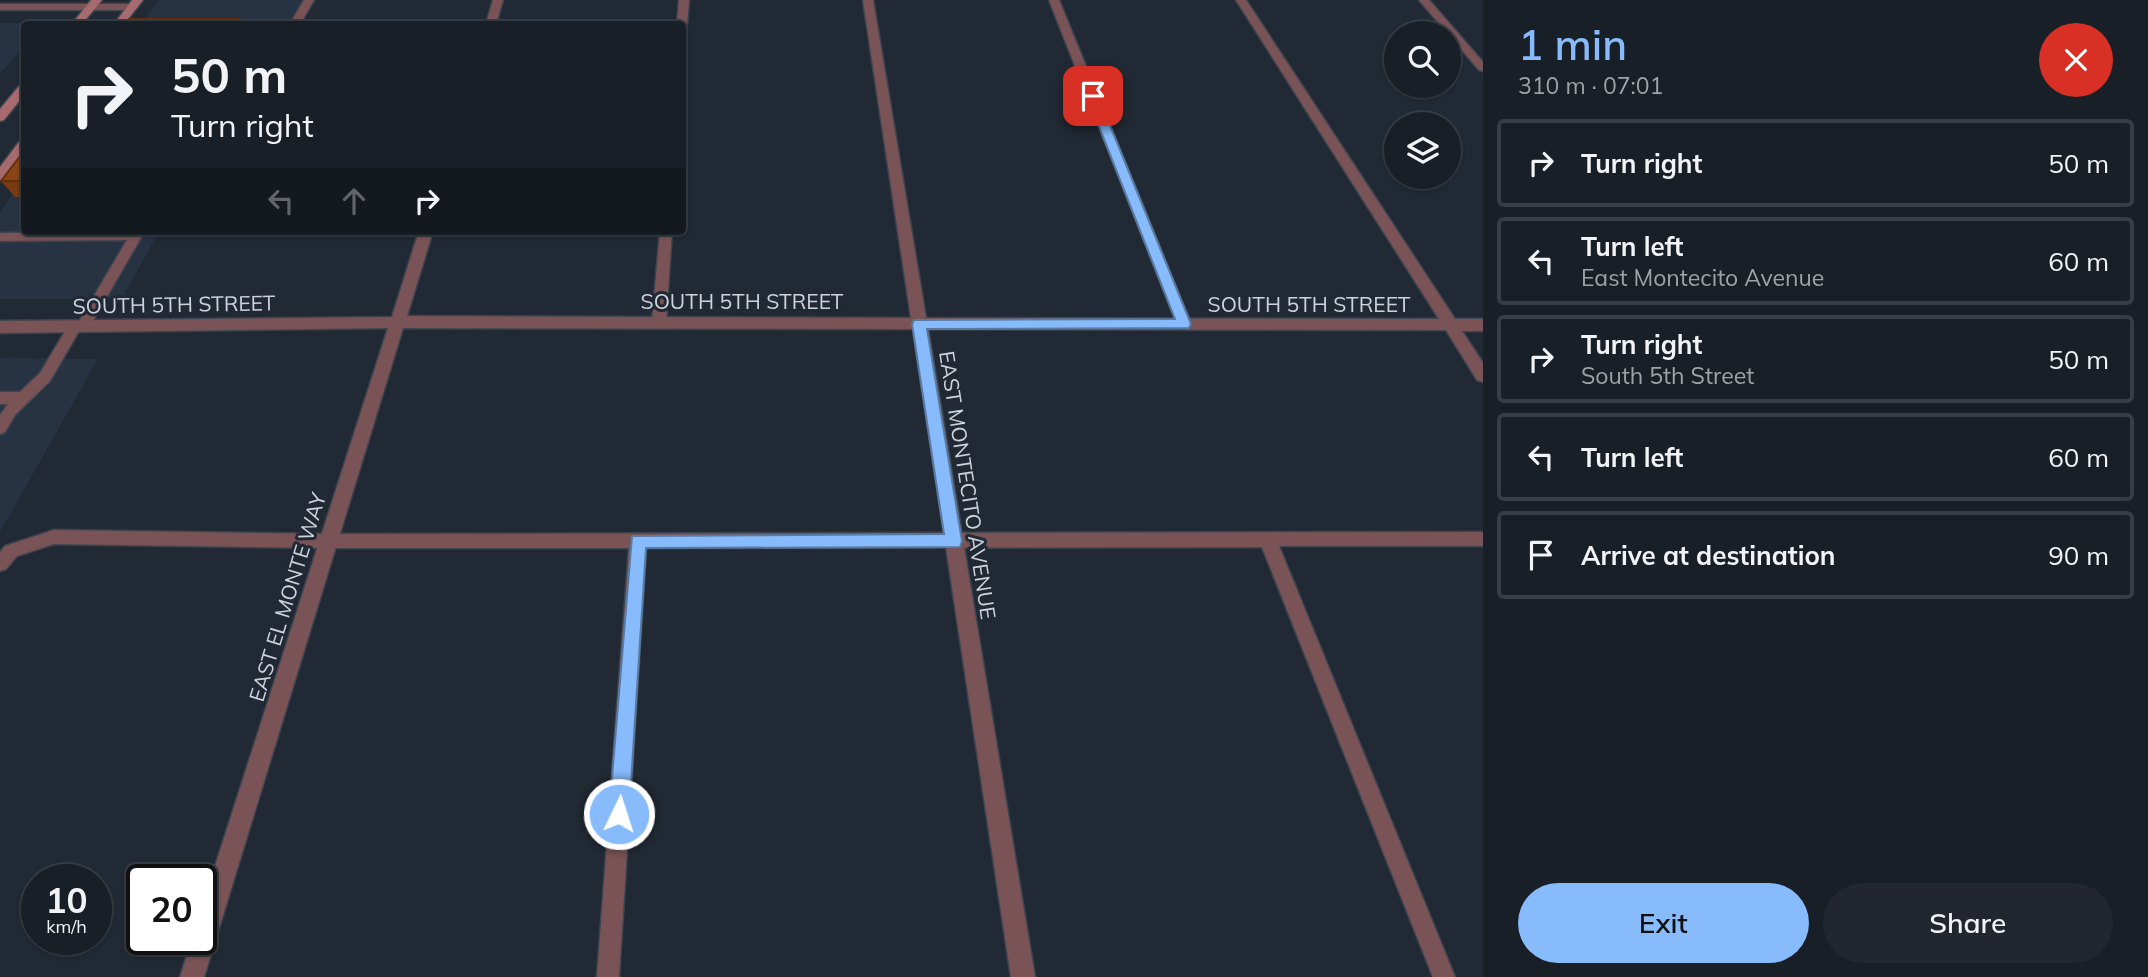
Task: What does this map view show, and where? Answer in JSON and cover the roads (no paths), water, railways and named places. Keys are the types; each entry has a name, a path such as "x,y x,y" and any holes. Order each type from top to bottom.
{"main road":[{"path":"79,21 94,3"},
{"path":"121,21 135,3"},
{"path":"0,117 21,92"},
{"path":"0,176 21,150"}],"street":[{"path":"492,21 498,0"},
{"name":"EAST MONTECITO AVENUE","path":"868,0 1023,977"},
{"path":"1241,0 1483,376"},
{"path":"0,7 135,3"},
{"name":"EAST EL MONTE WAY","path":"192,977 425,235"},
{"name":"SOUTH 5TH STREET","path":"0,327 397,321 1483,325"}],"lane":[{"path":"298,21 309,0"},
{"path":"682,21 684,0"},
{"path":"1054,0 1184,324"},
{"path":"1424,0 1483,68"},
{"path":"659,322 666,235"},
{"path":"0,237 136,236 45,377 10,411 0,428"},
{"path":"0,398 24,398"},
{"path":"0,564 11,551 54,537 329,541 1483,539"},
{"path":"1268,540 1444,977"},
{"path":"608,977 638,541"}]}
